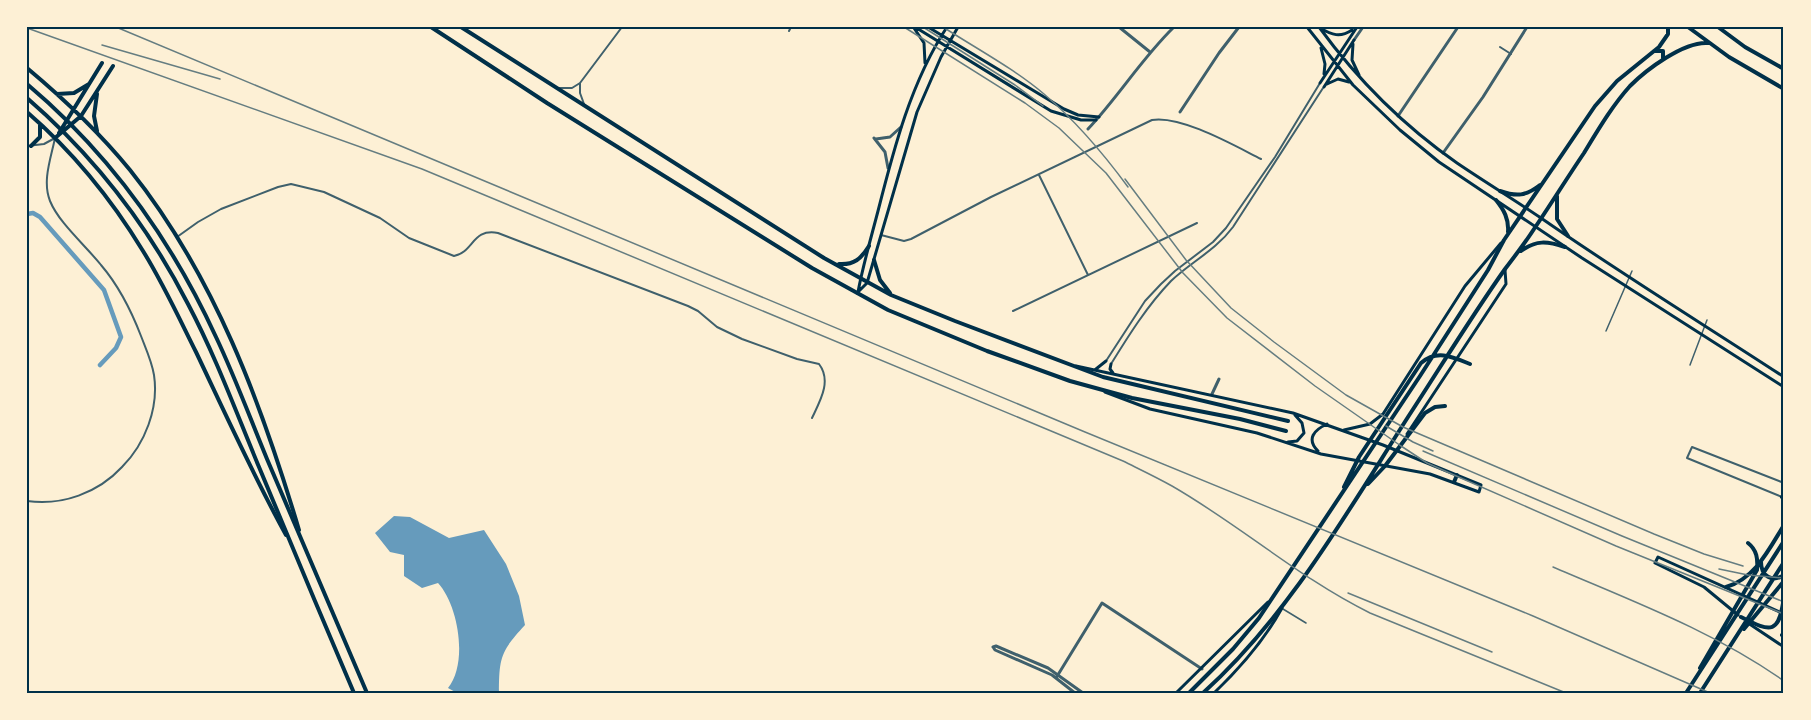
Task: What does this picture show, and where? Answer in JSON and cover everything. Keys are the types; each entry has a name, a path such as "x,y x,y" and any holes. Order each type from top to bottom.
{"main road":[{"path":"431,27 812,268 903,317 987,351 1150,409 1211,422 1321,454 1420,472 1479,492 1481,485 1344,430 1293,413 1060,362"},
{"path":"914,27 1051,111 1081,120 1097,119"},
{"path":"914,27 924,43 926,56 924,69"},
{"path":"928,27 1064,109 1097,119"},
{"path":"858,294 887,174 903,124 924,69 946,27"},
{"path":"858,294 867,283 917,112 946,46 958,27"},
{"path":"1307,27 1352,84 1419,147 1564,247 1784,387"},
{"path":"1319,27 1338,36 1345,35 1356,27"},
{"path":"1319,27 1362,80 1398,116 1443,153 1784,377"},
{"path":"1320,83 1356,27"},
{"path":"1189,693 1233,649 1274,597 1488,270 1508,234 1605,94 1636,64 1653,52 1665,39 1668,27"},
{"path":"1688,27 1708,43 1784,89"},
{"path":"1718,27 1761,57 1784,69"},
{"path":"462,28 860,279 893,296 1103,378 1288,421"},
{"path":"1316,39 1325,64 1320,83"},
{"path":"1324,87 1354,39"},
{"path":"1354,39 1351,51 1352,60 1362,80"},
{"path":"1658,62 1699,43 1708,43"},
{"path":"1203,693 1237,660 1283,606 1329,541 1505,268 1536,227 1614,106 1631,85 1664,57 1664,53 1660,50 1653,52"},
{"path":"56,138 102,63"},
{"path":"56,138 81,116 113,66"},
{"path":"27,68 81,116 146,190 210,292 243,365 283,479 301,539"},
{"path":"1324,87 1338,79 1352,84"},
{"path":"27,84 105,160 147,213 193,291 227,361 366,693"},
{"path":"56,93 74,93 89,84"},
{"path":"97,93 94,116 100,137"},
{"path":"27,98 97,167 125,202 151,239 189,305 210,348 354,693"},
{"path":"27,112 56,138 106,198 144,252 172,302 270,507 293,549"},
{"path":"29,146 40,137 39,123"},
{"path":"1500,191 1524,195 1547,178"},
{"path":"1557,194 1557,219 1568,236"},
{"path":"1496,200 1507,218 1508,234"},
{"path":"1344,430 1370,424 1383,414 1465,286 1504,240"},
{"path":"1518,253 1543,241 1564,247"},
{"path":"836,264 856,262 862,258 869,246"},
{"path":"1582,258 1588,249"},
{"path":"874,260 880,280 893,296"},
{"path":"1410,456 1402,447 1404,440 1506,284 1505,268"},
{"path":"1337,501 1359,457 1421,363 1432,356 1441,355 1470,364"},
{"path":"1093,369 1100,367 1106,361"},
{"path":"1111,364 1110,369 1115,374"},
{"path":"1095,388 1286,431"},
{"path":"1359,494 1385,466 1425,413 1435,407 1445,406"},
{"path":"1284,442 1297,441 1304,433 1302,423 1293,413"},
{"path":"1321,454 1313,446 1312,435 1316,429 1327,424"},
{"path":"1454,482 1456,476"},
{"path":"1726,587 1744,580 1762,559 1784,525"},
{"path":"1690,686 1784,541"},
{"path":"1686,693 1756,570 1757,556 1754,548 1748,543"},
{"path":"1783,614 1658,557 1655,563 1704,587 1741,617 1784,646"},
{"path":"1762,559 1761,570 1766,576 1776,579 1784,575"},
{"path":"1700,693 1784,562"},
{"path":"1725,654 1784,581"},
{"path":"1176,693 1274,597"},
{"path":"1741,617 1767,629 1775,626 1783,614 1784,597"},
{"path":"1215,693 1252,654 1272,627 1283,606"}],"street":[{"path":"556,88 572,87 580,83 622,27"},
{"path":"789,31 791,27"},
{"path":"1119,27 1150,52"},
{"path":"1088,129 1150,52 1174,27"},
{"path":"1180,112 1212,62 1239,27"},
{"path":"1354,39 1363,27"},
{"path":"1398,116 1458,27"},
{"path":"1443,153 1527,27"},
{"path":"1500,48 1511,54"},
{"path":"580,83 582,98 587,108"},
{"path":"1106,361 1140,309 1161,284 1213,242 1226,228 1275,158 1320,83"},
{"path":"1111,364 1152,301 1173,280 1211,251 1229,233 1324,87"},
{"path":"881,235 900,241 907,240 1157,119 1176,121 1262,159"},
{"path":"887,174 888,163 885,152 874,138 890,136 897,132 903,124"},
{"path":"29,146 44,144 56,138"},
{"path":"27,501 45,502 70,499 91,490 115,475 130,459 146,433 153,411 155,392 150,359 126,302 104,268 56,213 49,198 46,183 56,138"},
{"path":"1038,175 1088,275"},
{"path":"177,237 210,215 284,185 299,185 324,192 371,213 409,238 449,255 461,254 483,233 493,232 688,306 698,311 717,327 742,339 819,364 825,373 825,386 812,418"},
{"path":"1013,311 1197,224"},
{"path":"1606,331 1632,271"},
{"path":"1690,365 1707,320"},
{"path":"1212,394 1219,380"},
{"path":"1783,497 1687,458 1692,447 1784,483"},
{"path":"1056,678 1102,603 1202,669"},
{"path":"1283,606 1306,623"},
{"path":"1075,693 1056,678 995,650 993,647 996,646 1028,658 1058,674 1083,693"}],"water":[{"path":"394,516 410,517 449,538 484,530 506,564 519,596 525,625 503,655 499,693 457,693 448,688 458,665 456,620 445,593 438,583 422,588 404,576 404,555 390,552 375,533"}],"waterway":[{"path":"27,214 33,213 40,217 104,290 121,337 116,348 100,365"}],"railway":[{"path":"116,27 1085,432 1533,616 1710,693"},
{"path":"904,27 1025,103 1059,128 1106,173 1183,273 1227,318 1315,386 1401,446 1427,463 1454,475 1616,546 1784,614"},
{"path":"923,27 1015,85 1043,106"},
{"path":"943,27 1007,67 1044,94 1089,138 1128,187"},
{"path":"27,28 422,169 1123,461 1197,501 1294,568 1370,613 1566,693"},
{"path":"102,45 220,79"},
{"path":"1125,179 1186,260 1231,308 1346,395 1403,427 1654,534 1704,554 1743,566"},
{"path":"1386,426 1433,451"},
{"path":"1423,451 1784,602"},
{"path":"1553,567 1701,632 1784,681"},
{"path":"1719,569 1748,575 1784,578"},
{"path":"1348,593 1492,652"}]}
